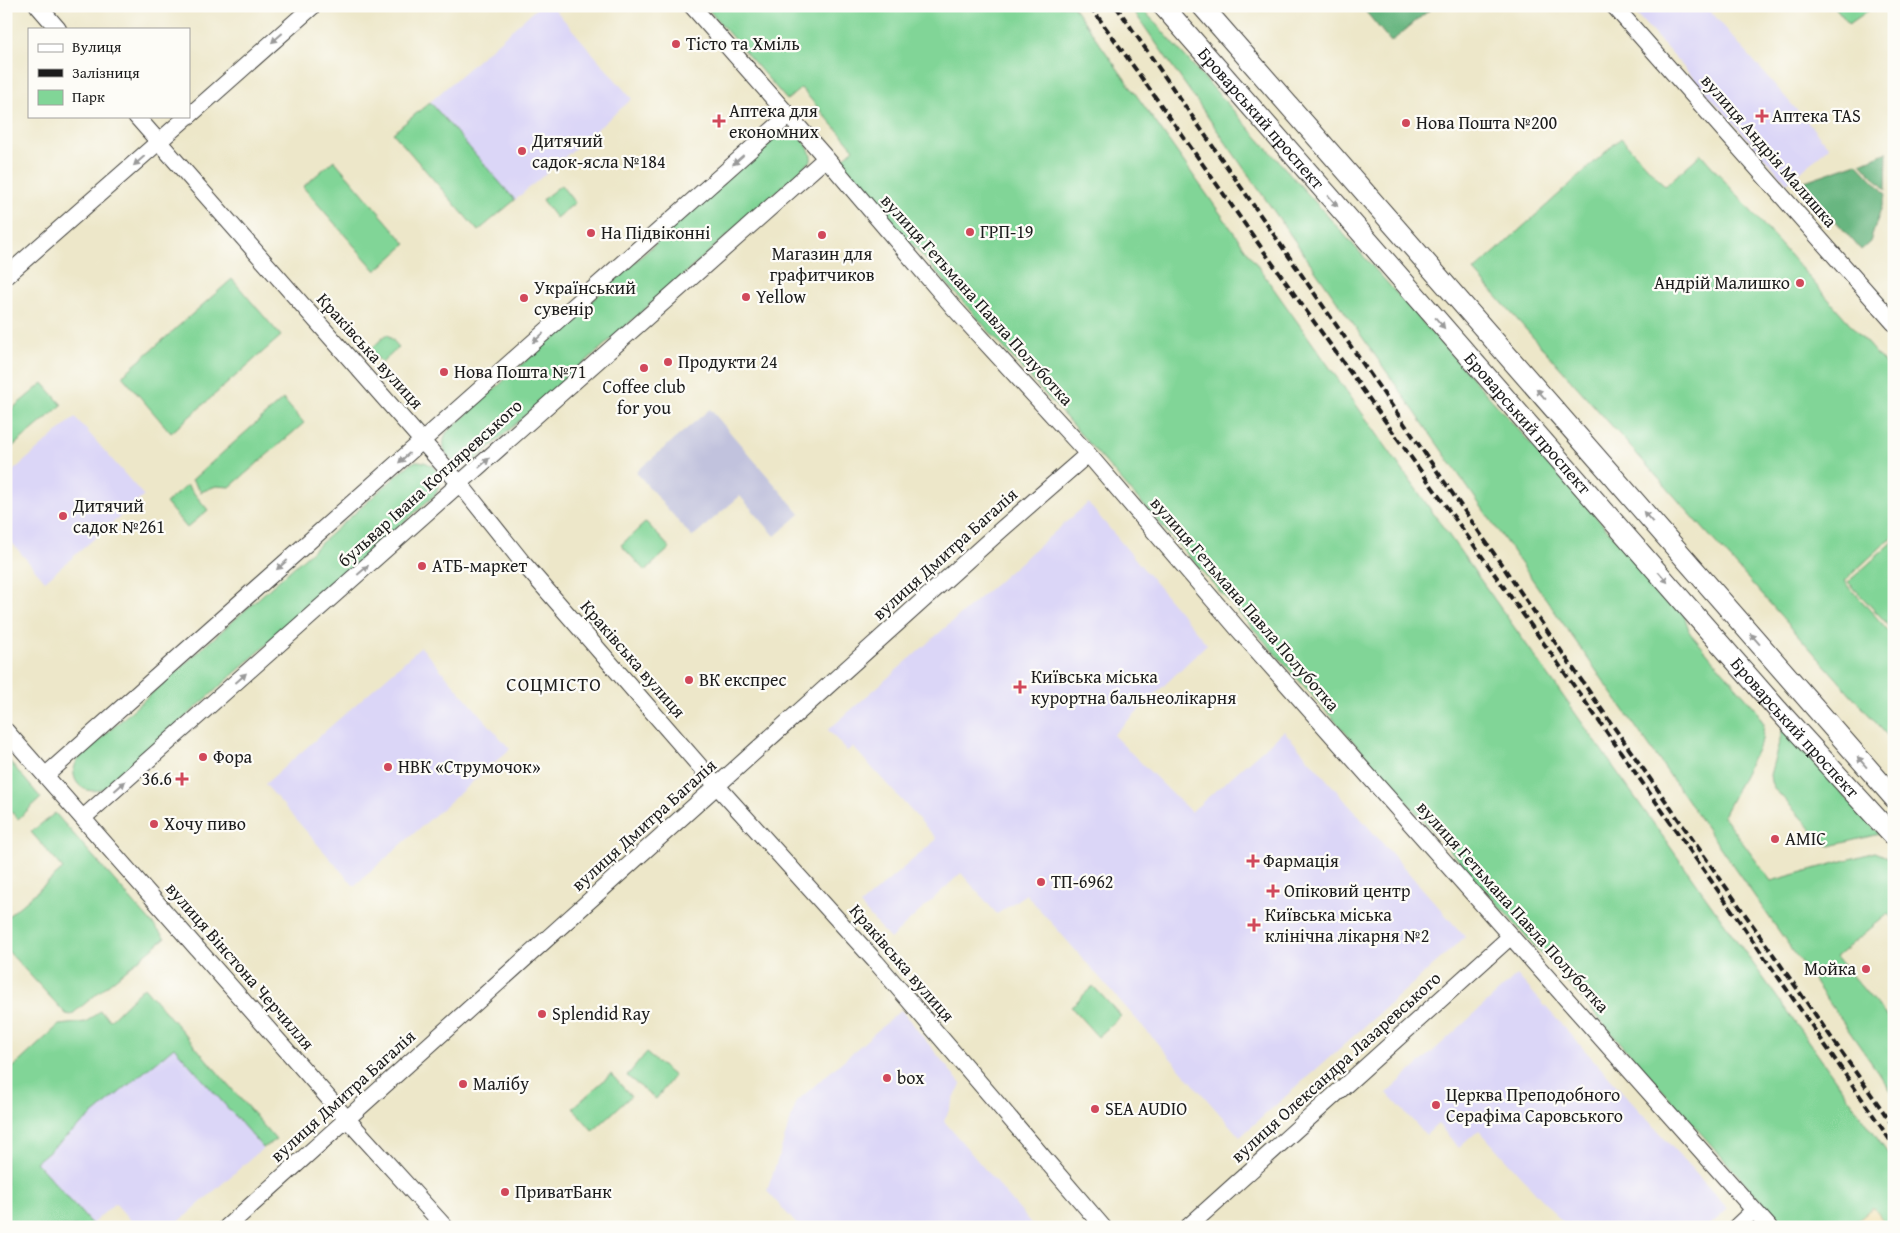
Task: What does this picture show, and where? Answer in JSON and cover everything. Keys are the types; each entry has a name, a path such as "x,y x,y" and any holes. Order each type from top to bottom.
{"main road":[{"name":"Броварський проспект","path":"1163,6 1772,703 1894,837"},
{"name":"Броварський проспект","path":"1202,6 1894,798"}],"street":[{"path":"38,6 57,28"},
{"path":"190,114 314,6"},
{"name":"вулиця Гетьмана Павла Полуботка","path":"692,6 826,158 954,308 1088,454 1238,629 1769,1227"},
{"name":"вулиця Андрія Малишка","path":"1614,6 1894,323"},
{"name":"бульвар Івана Котляревського","path":"46,775 788,116"},
{"name":"Краківська вулиця","path":"138,118 423,441 523,563 717,786 876,962 1103,1227"},
{"path":"6,276 186,118"},
{"name":"бульвар Івана Котляревського","path":"83,818 826,158"},
{"name":"вулиця Дмитра Багалія","path":"227,1227 1002,529 1088,454"},
{"name":"вулиця Вінстона Черчилля","path":"6,731 445,1227"},
{"name":"вулиця Олександра Лазаревського","path":"1188,1227 1511,936"},
{"path":"1736,1227 1754,1210"}],"shaded area":[{"name":"Дитячий садок-ясла №184","path":"539,6 552,6 632,99 515,200 430,102"},
{"path":"1629,6 1706,6 1829,147 1787,183"},
{"path":"710,409 800,514 775,536 740,496 692,537 636,472"},
{"name":"Дитячий садок №261","path":"75,417 144,496 45,581 6,536 6,477"},
{"name":"Київська міська клінічна лікарня №2","path":"1088,503 1207,644 1113,735 1191,812 1284,731 1465,937 1240,1137 1026,894 997,914 961,873 890,939 860,905 937,839 853,747 847,751 828,730"},
{"name":"НВК «Струмочок»","path":"421,647 510,749 354,886 265,784"},
{"path":"1517,975 1728,1209 1708,1227 1567,1227 1479,1130 1459,1148 1438,1124 1426,1135 1387,1093"},
{"path":"901,1010 961,1084 944,1121 1034,1227 799,1227 767,1191 797,1101"},
{"path":"174,1047 263,1148 173,1227 136,1227 115,1203 92,1224 35,1162"}],"green space":[{"path":"705,6 1073,6 1894,1162 1894,1227 1784,1227 839,162 854,149 801,88 787,100"},
{"path":"1130,6 1140,6 1684,615 1690,633 1755,708 1764,724 1762,740 1723,816 1771,881 1875,852 1887,857 1894,865 1894,920 1888,914 1836,957 1894,1025 1894,1095"},
{"path":"1361,6 1434,6 1391,42"},
{"path":"1834,6 1875,6 1849,24"},
{"path":"430,102 515,200 478,231 393,133"},
{"path":"786,129 791,130 804,141 810,151 811,161 472,463 458,464 448,457 444,447 446,433 779,132"},
{"path":"1621,138 1665,186 1701,154 1894,374 1894,535 1844,581 1894,637 1894,743 1474,271"},
{"path":"1887,152 1886,190 1861,163"},
{"path":"334,160 406,244 376,271 303,187"},
{"path":"1857,163 1886,194 1870,242 1861,250 1802,182"},
{"path":"561,185 575,203 556,218 542,200"},
{"path":"232,279 281,336 171,433 122,376"},
{"path":"387,334 399,347 382,363 370,350"},
{"path":"43,383 62,405 6,452 6,414"},
{"path":"283,399 304,423 230,487 216,486 201,492 192,480"},
{"path":"416,461 428,464 437,471 439,488 436,494 108,786 91,791 78,784 74,771 76,763 82,755 410,464"},
{"path":"187,485 208,510 187,528 166,503"},
{"path":"646,522 670,548 645,571 621,545"},
{"path":"1894,541 1894,631 1848,582"},
{"path":"1783,728 1879,834 1830,846 1824,843 1774,788 1770,775"},
{"path":"6,757 41,798 18,819 6,806"},
{"path":"55,813 165,938 71,1015 66,1014 6,949 6,918 63,869 31,832"},
{"path":"1093,986 1121,1016 1098,1037 1071,1007"},
{"path":"144,987 276,1140 263,1148 174,1047 36,1162 94,1227 6,1227 6,1074 59,1025 86,1022 100,1011 110,1020"},
{"path":"646,1053 674,1076 656,1099 627,1076"},
{"path":"611,1074 631,1096 593,1131 573,1108"}],"sand":[{"path":"1873,1207 1888,1227 1849,1227"}],"railway":[{"path":"1090,6 1608,734 1894,1146"},
{"path":"1116,6 1604,713 1894,1127"}],"place":[{"name":"Тісто та Хміль","path":"676,44"},
{"name":"Аптека TAS","path":"1762,116"},
{"name":"Аптека для економних","path":"719,121"},
{"name":"Нова Пошта №200","path":"1406,123"},
{"name":"Дитячий садок-ясла №184","path":"522,151"},
{"name":"ГРП-19","path":"970,232"},
{"name":"На Підвіконні","path":"591,233"},
{"name":"Магазин для графитчиков","path":"822,235"},
{"name":"Андрій Малишко","path":"1800,283"},
{"name":"Yellow","path":"746,297"},
{"name":"Український сувенір","path":"524,298"},
{"name":"Продукти 24","path":"668,362"},
{"name":"Coffee club for you","path":"644,368"},
{"name":"Нова Пошта №71","path":"444,372"},
{"name":"Дитячий садок №261","path":"63,516"},
{"name":"АТБ-маркет","path":"422,566"},
{"name":"ВК експрес","path":"689,680"},
{"name":"Київська міська курортна бальнеолікарня","path":"1020,687"},
{"name":"Фора","path":"203,757"},
{"name":"НВК «Струмочок»","path":"388,767"},
{"name":"36.6","path":"182,779"},
{"name":"Хочу пиво","path":"154,824"},
{"name":"AMIC","path":"1775,839"},
{"name":"Фармація","path":"1253,861"},
{"name":"ТП-6962","path":"1041,882"},
{"name":"Опіковий центр","path":"1273,891"},
{"name":"Київська міська клінічна лікарня №2","path":"1254,925"},
{"name":"Мойка","path":"1866,969"},
{"name":"Splendid Ray","path":"542,1014"},
{"name":"box","path":"887,1078"},
{"name":"Малібу","path":"463,1084"},
{"name":"Церква Преподобного Серафіма Саровського","path":"1436,1105"},
{"name":"SEA AUDIO","path":"1095,1109"},
{"name":"ПриватБанк","path":"505,1192"}],"district":[{"name":"СОЦМІСТО","path":"554,684"}]}
